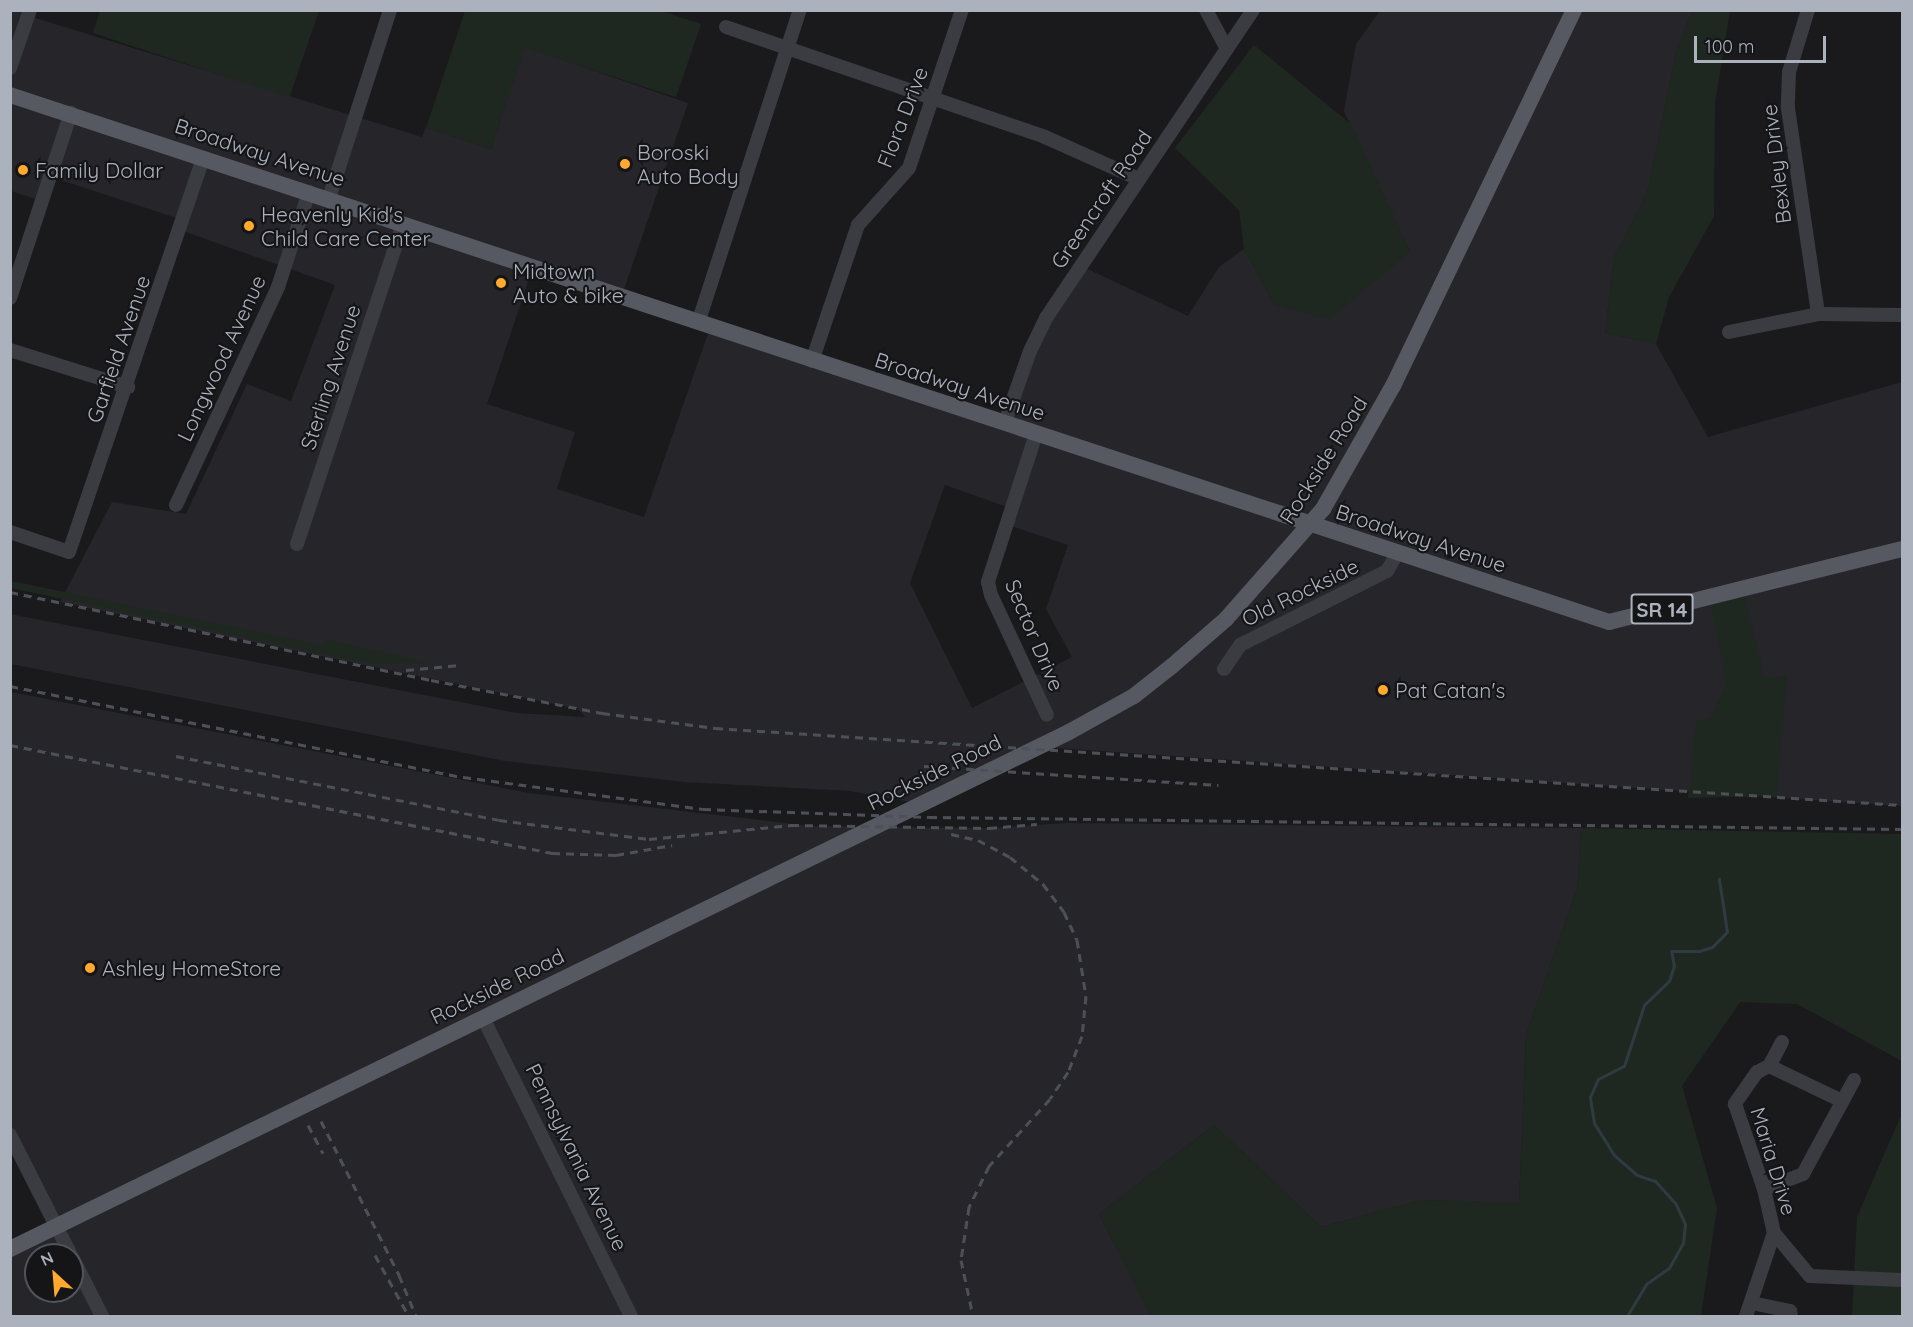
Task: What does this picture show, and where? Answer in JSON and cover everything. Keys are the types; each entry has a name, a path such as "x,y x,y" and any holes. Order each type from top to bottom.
{"main road":[{"name":"Rockside Road","path":"10,1249 801,860 1069,732 1134,696 1172,666 1226,619 1312,526 1372,427 1574,10"},
{"name":"Broadway Avenue","path":"10,95 329,198 699,320 812,361 1005,422 1312,526 1609,622 1902,549"}],"street":[{"path":"10,68 30,10"},
{"path":"329,198 390,10"},
{"path":"699,320 800,10"},
{"name":"Flora Drive","path":"812,361 858,225 904,178 962,10"},
{"path":"1206,10 1227,49"},
{"name":"Greencroft Road","path":"1005,422 1030,351 1046,318 1253,10"},
{"name":"Bexley Drive","path":"1808,10 1789,72 1788,108 1818,314"},
{"path":"726,27 787,50 1045,137 1139,179"},
{"path":"10,298 71,113"},
{"name":"Garfield Avenue","path":"10,532 69,552 128,387 203,159"},
{"name":"Longwood Avenue","path":"176,505 278,287 309,192"},
{"name":"Sterling Avenue","path":"297,544 403,224"},
{"path":"1729,332 1818,314 1902,315"},
{"path":"10,350 128,387"},
{"name":"Sector Drive","path":"1036,434 988,582 991,595 1047,715"},
{"name":"Old Rockside","path":"1224,669 1240,645 1387,572 1397,554"},
{"name":"Pennsylvania Avenue","path":"483,1018 631,1317"},
{"name":"Maria Drive","path":"1782,1042 1769,1066 1757,1072 1735,1104 1764,1189 1774,1233 1810,1276 1902,1280"},
{"path":"1769,1066 1842,1101"},
{"path":"1764,1189 1803,1174 1854,1080"},
{"path":"10,1135 65,1243"},
{"path":"1746,1317 1774,1233"},
{"path":"84,1282 102,1317"},
{"path":"1752,1303 1791,1311 1791,1317"}],"shaded area":[{"path":"100,10 319,11 289,98 93,33"},
{"path":"11,11 24,11 29,16 422,137 426,128 491,149 525,47 688,103 622,295 533,267 487,404 575,432 557,489 644,517 711,325 1005,422 1030,351 1081,266 1188,316 1219,267 1244,249 1275,306 1410,252 1344,111 1356,44 1380,11 1692,11 1676,53 1647,193 1614,258 1605,333 1656,344 1708,437 1902,382 1902,806 1041,747 911,802 850,791 684,782 505,761 11,664 10,614 517,713 585,717 578,709 60,602 112,502 186,514 247,384 291,401 335,285 180,230 183,220 51,177 43,201 11,191","holes":["945,485 1010,508 1005,524 1068,545 1046,609 1072,657 972,708 910,583"]},
{"path":"465,11 661,11 701,24 676,97 525,48 491,149 426,128"},
{"path":"1692,11 1730,11 1715,102 1714,216 1669,297 1656,344 1605,333 1614,258 1647,193 1676,53"},
{"path":"1254,45 1352,125 1410,252 1329,320 1275,306 1244,249 1239,210 1175,148"},
{"path":"11,581 323,645 325,639 423,661 424,664 365,663 11,588"},
{"path":"1743,589 1765,678 1787,675 1777,796 1688,798 1696,722 1711,717 1726,684 1710,597"},
{"path":"11,692 529,793 810,826 989,828 1067,823 1581,828 1577,888 1526,1035 1519,1203 1421,1200 1321,1227 1214,1125 1099,1214 1151,1316 11,1316 11,1249 52,1229 11,1147"},
{"path":"1581,828 1902,834 1902,1061 1797,1004 1740,1002 1682,1086 1717,1208 1701,1316 1151,1316 1099,1214 1214,1125 1321,1227 1421,1200 1519,1202 1526,1035 1577,888"},
{"path":"1902,1113 1902,1316 1852,1316 1857,1217"}],"waterway":[{"path":"1627,1316 1646,1284 1669,1268 1683,1243 1685,1224 1675,1203 1655,1181 1637,1175 1614,1155 1594,1123 1590,1097 1598,1079 1624,1066 1644,1005 1669,981 1674,966 1671,951 1699,951 1712,947 1727,932 1719,879"}],"railway":[{"path":"10,592 431,680 602,713 715,728 1902,805"},
{"path":"406,670 460,665"},
{"path":"10,686 463,777 703,809 929,817 1902,829"},
{"path":"10,745 552,853 616,855 672,845"},
{"path":"176,756 499,820 649,839 791,825 989,828 1037,824"},
{"path":"924,766 1218,785"},
{"path":"951,834 978,840 1010,857 1043,884 1064,912 1077,940 1086,996 1082,1036 1068,1072 1050,1099 989,1166 969,1207 961,1260 973,1316"},
{"path":"321,1121 399,1275 416,1316"},
{"path":"308,1125 323,1153"},
{"path":"375,1255 407,1313"}],"place":[{"name":"Boroski Auto Body","path":"625,164"},
{"name":"Family Dollar","path":"23,170"},
{"name":"Heavenly Kid's Child Care Center","path":"249,226"},
{"name":"Midtown Auto & bike","path":"501,283"},
{"name":"Pat Catan's","path":"1383,690"},
{"name":"Ashley HomeStore","path":"90,968"}]}
